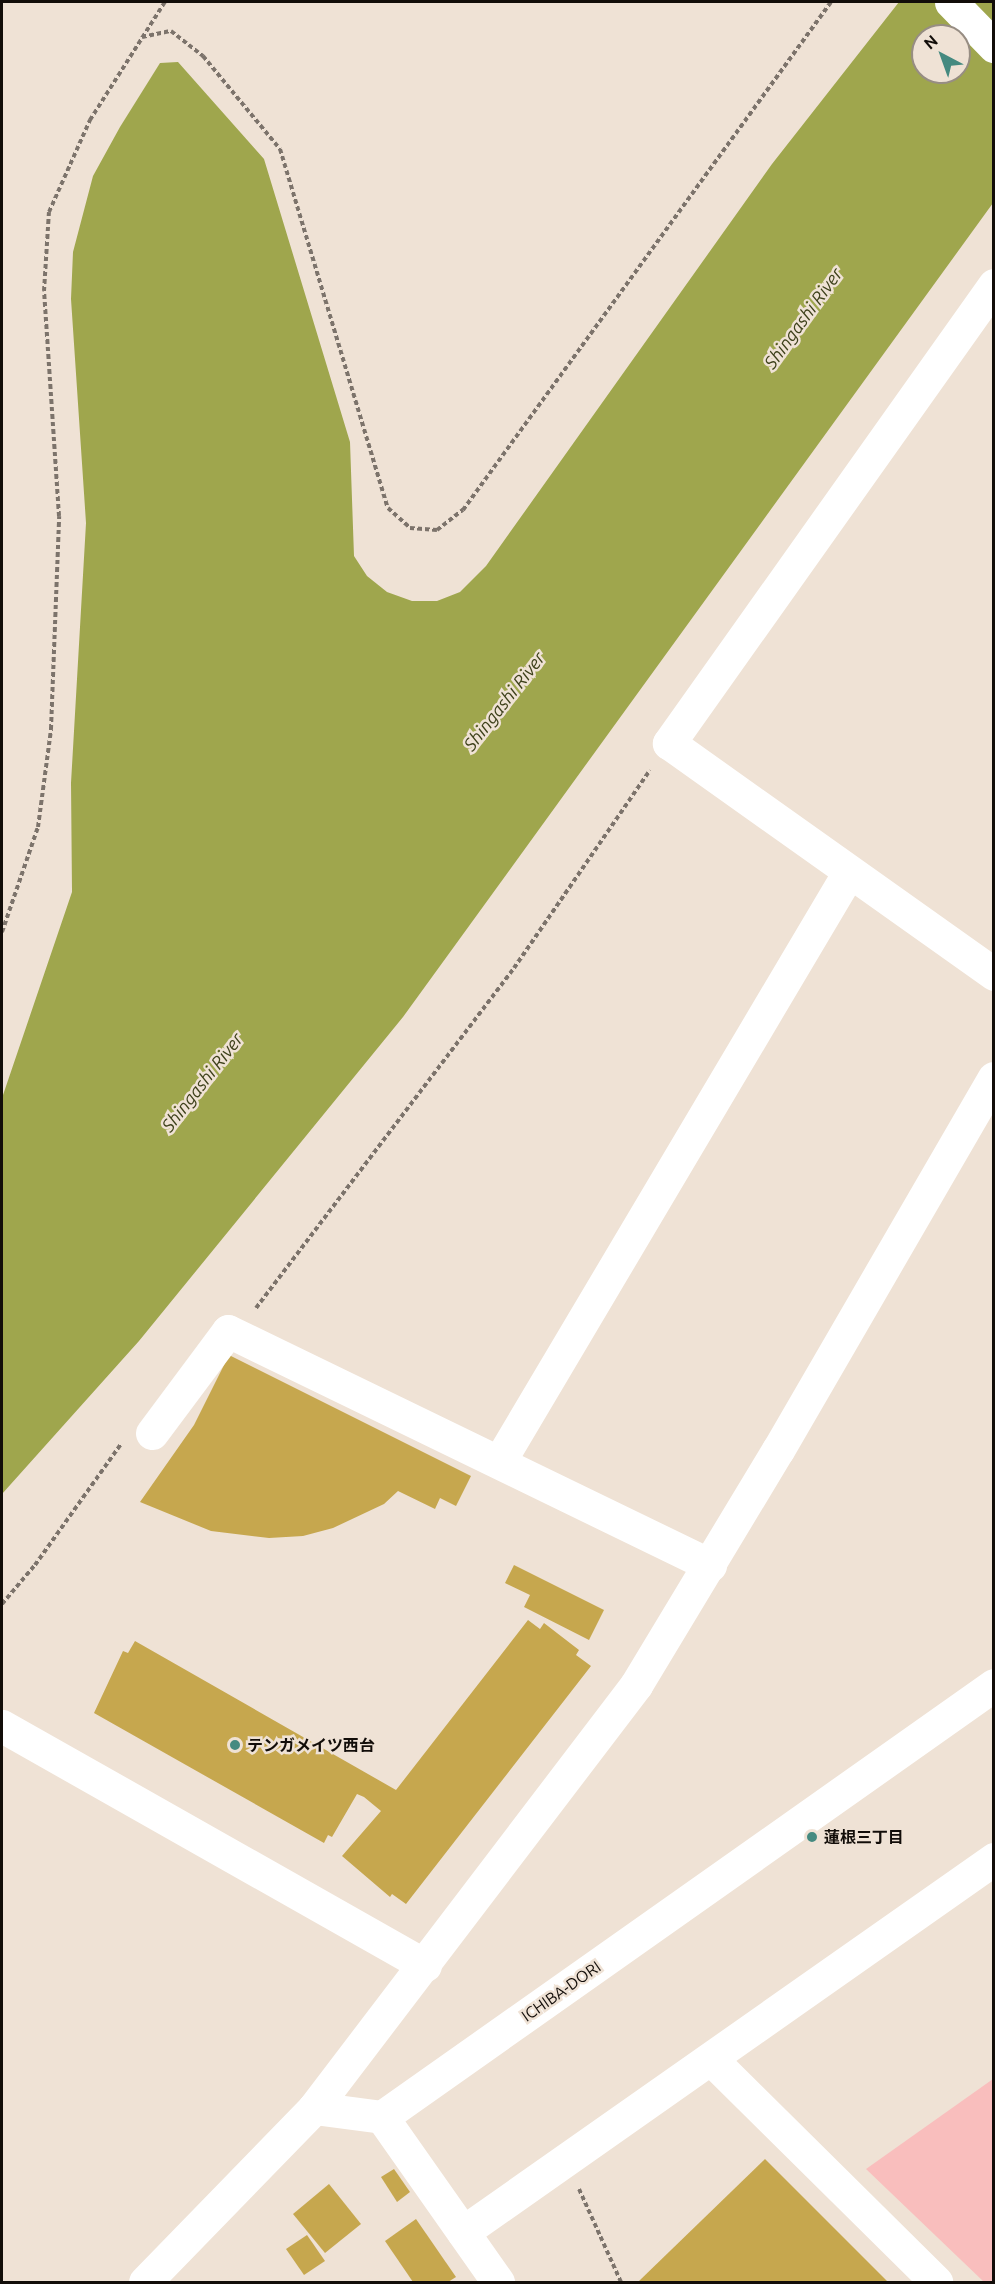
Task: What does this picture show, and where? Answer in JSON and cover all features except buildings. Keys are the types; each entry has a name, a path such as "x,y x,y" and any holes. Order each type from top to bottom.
{"street":[{"path":"951,2 993,46"},
{"path":"993,285 669,743 993,974"},
{"path":"499,1462 849,872"},
{"path":"145,2283 314,2108 636,1685 710,1565 993,1078"},
{"path":"152,1433 228,1331 710,1565"},
{"name":"ICHIBA-DORI","path":"382,2117 993,1685"},
{"path":"2,1726 425,1965"},
{"path":"464,2232 993,1859"},
{"path":"711,2059 936,2283"},
{"path":"314,2108 382,2117 498,2283"}],"path":[{"path":"2,932 38,827 51,729 59,516 44,291 49,212 90,120 165,2"},
{"path":"142,38 171,30 202,56 280,149 388,508 410,528 437,530 463,510 831,2"},
{"path":"235,1335 514,968 669,743"},
{"path":"2,1604 35,1565 137,1422 152,1433"},
{"path":"567,2161 621,2283"}],"shaded area":[{"path":"993,2079 994,2282 984,2282 866,2169"}],"water":[{"name":"Shingashi River","path":"899,2 993,2 993,203 403,1017 139,1341 2,1494 2,1098 72,892 71,783 86,523 71,299 73,252 93,176 160,63 178,62 264,159 350,442 354,556 367,576 387,592 412,601 437,601 460,592 486,566 772,164"}],"place":[{"name":"テンガメイツ西台","path":"235,1745"},
{"name":"蓮根三丁目","path":"812,1837"}]}
